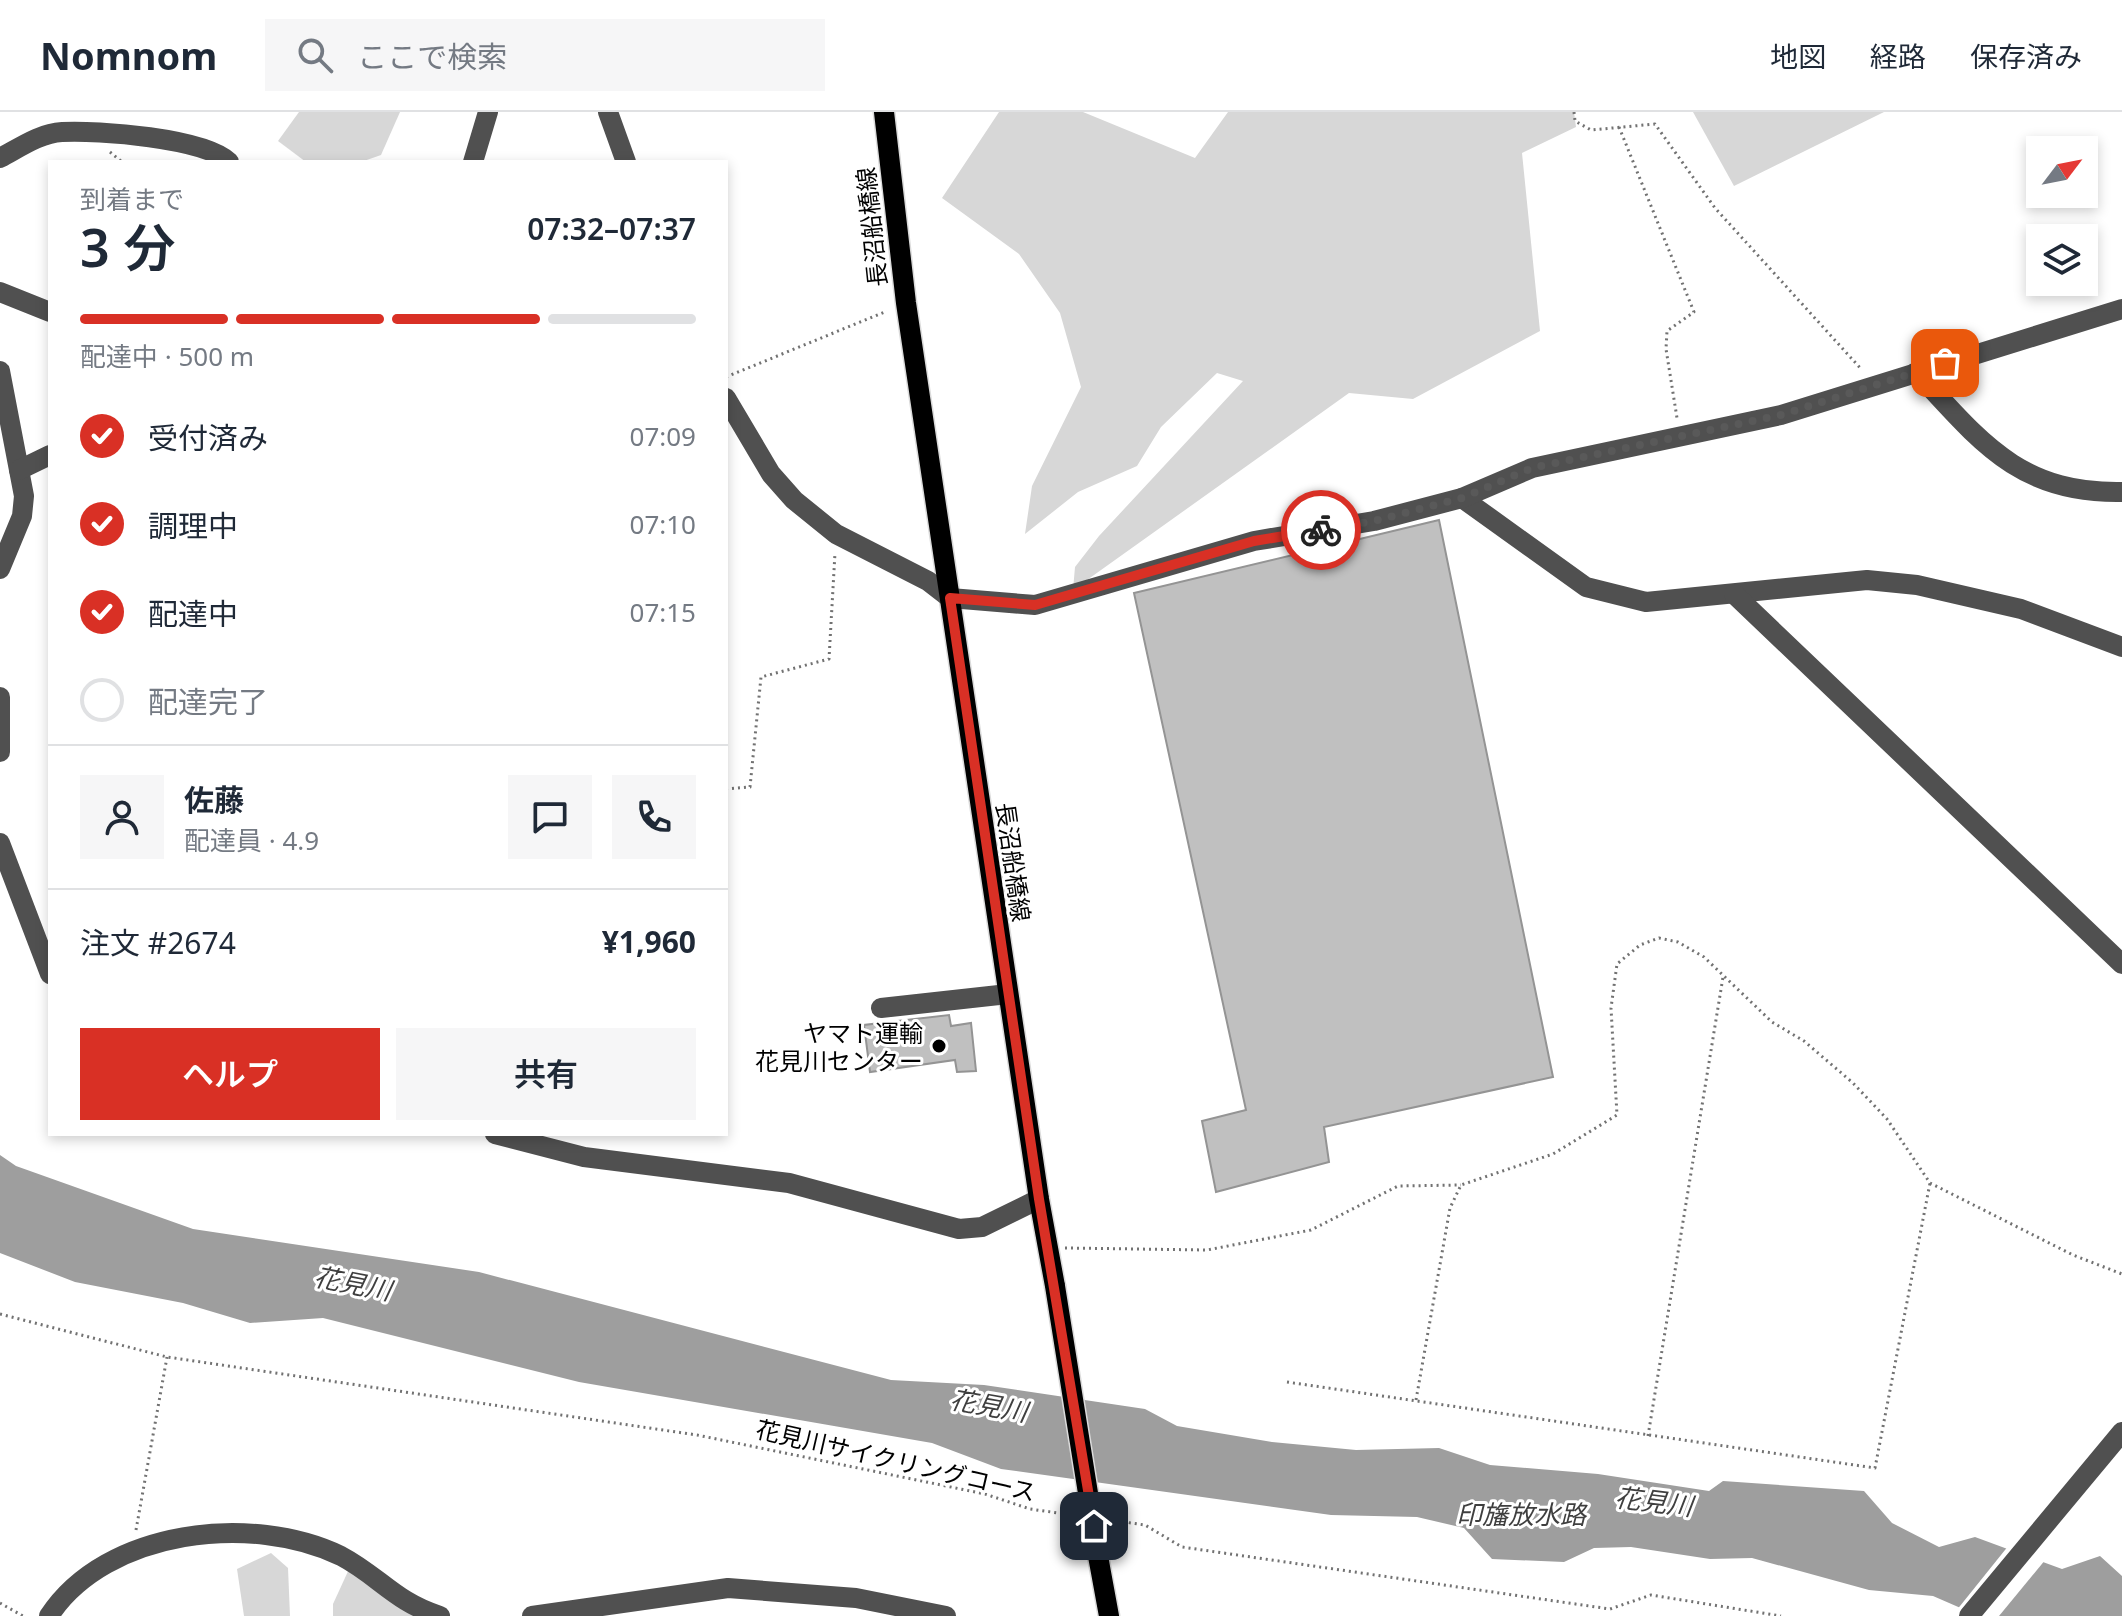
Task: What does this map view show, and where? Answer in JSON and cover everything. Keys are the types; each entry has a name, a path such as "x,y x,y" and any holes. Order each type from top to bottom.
{"main road":[{"name":"長沼船橋線","path":"884,112 906,303 1008,994 1109,1616"}],"street":[{"path":"474,160 488,112"},
{"path":"608,112 625,160"},
{"path":"0,158 36,139 60,132 194,144 225,160"},
{"path":"0,292 48,311"},
{"path":"728,401 771,474 794,500 836,534 928,581 950,598 1035,605 1254,541 1374,521 1462,498 1532,468 1781,415 2122,309"},
{"path":"0,371 24,496 22,516 0,569"},
{"path":"1916,372 1986,448 2042,482 2096,493 2122,492"},
{"path":"19,470 48,456"},
{"path":"1462,498 1586,587 1646,602 1867,580 1917,585 2021,609 2122,647"},
{"path":"1734,594 2122,964"},
{"path":"0,697 0,752"},
{"path":"0,843 48,969"},
{"path":"881,1008 1008,994"},
{"path":"503,1136 584,1157 789,1183 959,1229 982,1227 1039,1199"},
{"path":"1969,1616 2122,1432"},
{"path":"49,1616 75,1586 131,1553 185,1538 277,1537 340,1556 371,1575 395,1596 440,1616"},
{"path":"532,1616 728,1588 856,1598 946,1616"}],"path":[{"path":"1574,112 1575,121 1591,130 1655,124 1715,208 1875,385"},
{"path":"1619,127 1694,312 1667,331 1666,349 1679,436"},
{"path":"728,376 906,303"},
{"path":"728,789 750,787 761,677 829,659 836,534"},
{"path":"1048,1247 1207,1250 1311,1230 1398,1186 1461,1185 1553,1154 1617,1115 1611,1008 1617,964 1640,945 1659,938 1678,942 1704,957 1772,1022 1804,1041 1853,1083 1887,1119 1930,1183 2073,1255 2122,1274"},
{"path":"1647,1437 1723,977"},
{"path":"1287,1382 1875,1468 1930,1183"},
{"path":"1416,1400 1450,1208 1461,1185"},
{"name":"花見川サイクリングコース","path":"0,1314 167,1357 697,1435 985,1494 1030,1509 1073,1515"},
{"path":"131,1553 167,1357"},
{"path":"1102,1519 1145,1525 1182,1547 1526,1598 1610,1609 1651,1595 1781,1616"},
{"path":"0,1603 23,1616"}],"shaded area":[{"path":"299,112 400,112 381,155 367,160 303,160 278,141"},
{"path":"999,112 1083,112 1195,158 1228,112 1574,112 1576,127 1522,153 1540,331 1413,399 1349,393 1073,590 1075,567 1099,536 1243,381 1217,373 1161,427 1137,466 1078,492 1025,534 1032,486 1081,387 1060,313 1019,254 942,198"},
{"path":"1693,112 1884,112 1734,186"},
{"path":"271,1553 288,1568 290,1616 244,1616 237,1569"},
{"path":"350,1567 417,1616 333,1616 333,1604"}],"water":[{"name":"印旛放水路","path":"0,1155 16,1166 193,1229 479,1272 891,1380 984,1385 1145,1409 1177,1426 1272,1442 1356,1450 1439,1448 1490,1465 1598,1474 1709,1491 1723,1481 1864,1491 1892,1523 1939,1547 1975,1537 2062,1569 2100,1556 2122,1576 2122,1616 1979,1616 1933,1596 1869,1590 1752,1558 1710,1559 1631,1547 1594,1548 1564,1562 1492,1559 1464,1528 1417,1517 1331,1515 1001,1469 932,1443 579,1382 323,1318 250,1323 183,1303 75,1282 0,1253"}],"pier":[{"path":"2009,1545 2046,1559 1999,1616 1968,1616 1956,1611"}],"building":[{"path":"1439,520 1553,1077 1324,1127 1329,1162 1216,1192 1202,1121 1246,1110 1134,593"},
{"path":"949,1015 951,1026 971,1023 976,1071 957,1072 955,1060 870,1072 864,1025"}],"way so far":[{"path":"1321,530 1374,521 1462,498 1532,468 1781,415 1945,363"}],"place":[{"name":"ヤマト運輸 花見川センター","path":"939,1046"}],"route":[{"path":"1094,1526 1039,1199 950,598 1035,605 1254,541 1321,530"}],"water label":[{"name":"花見川","path":"353,1283"},
{"name":"花見川","path":"989,1405"},
{"name":"花見川","path":"1654,1501"}]}
